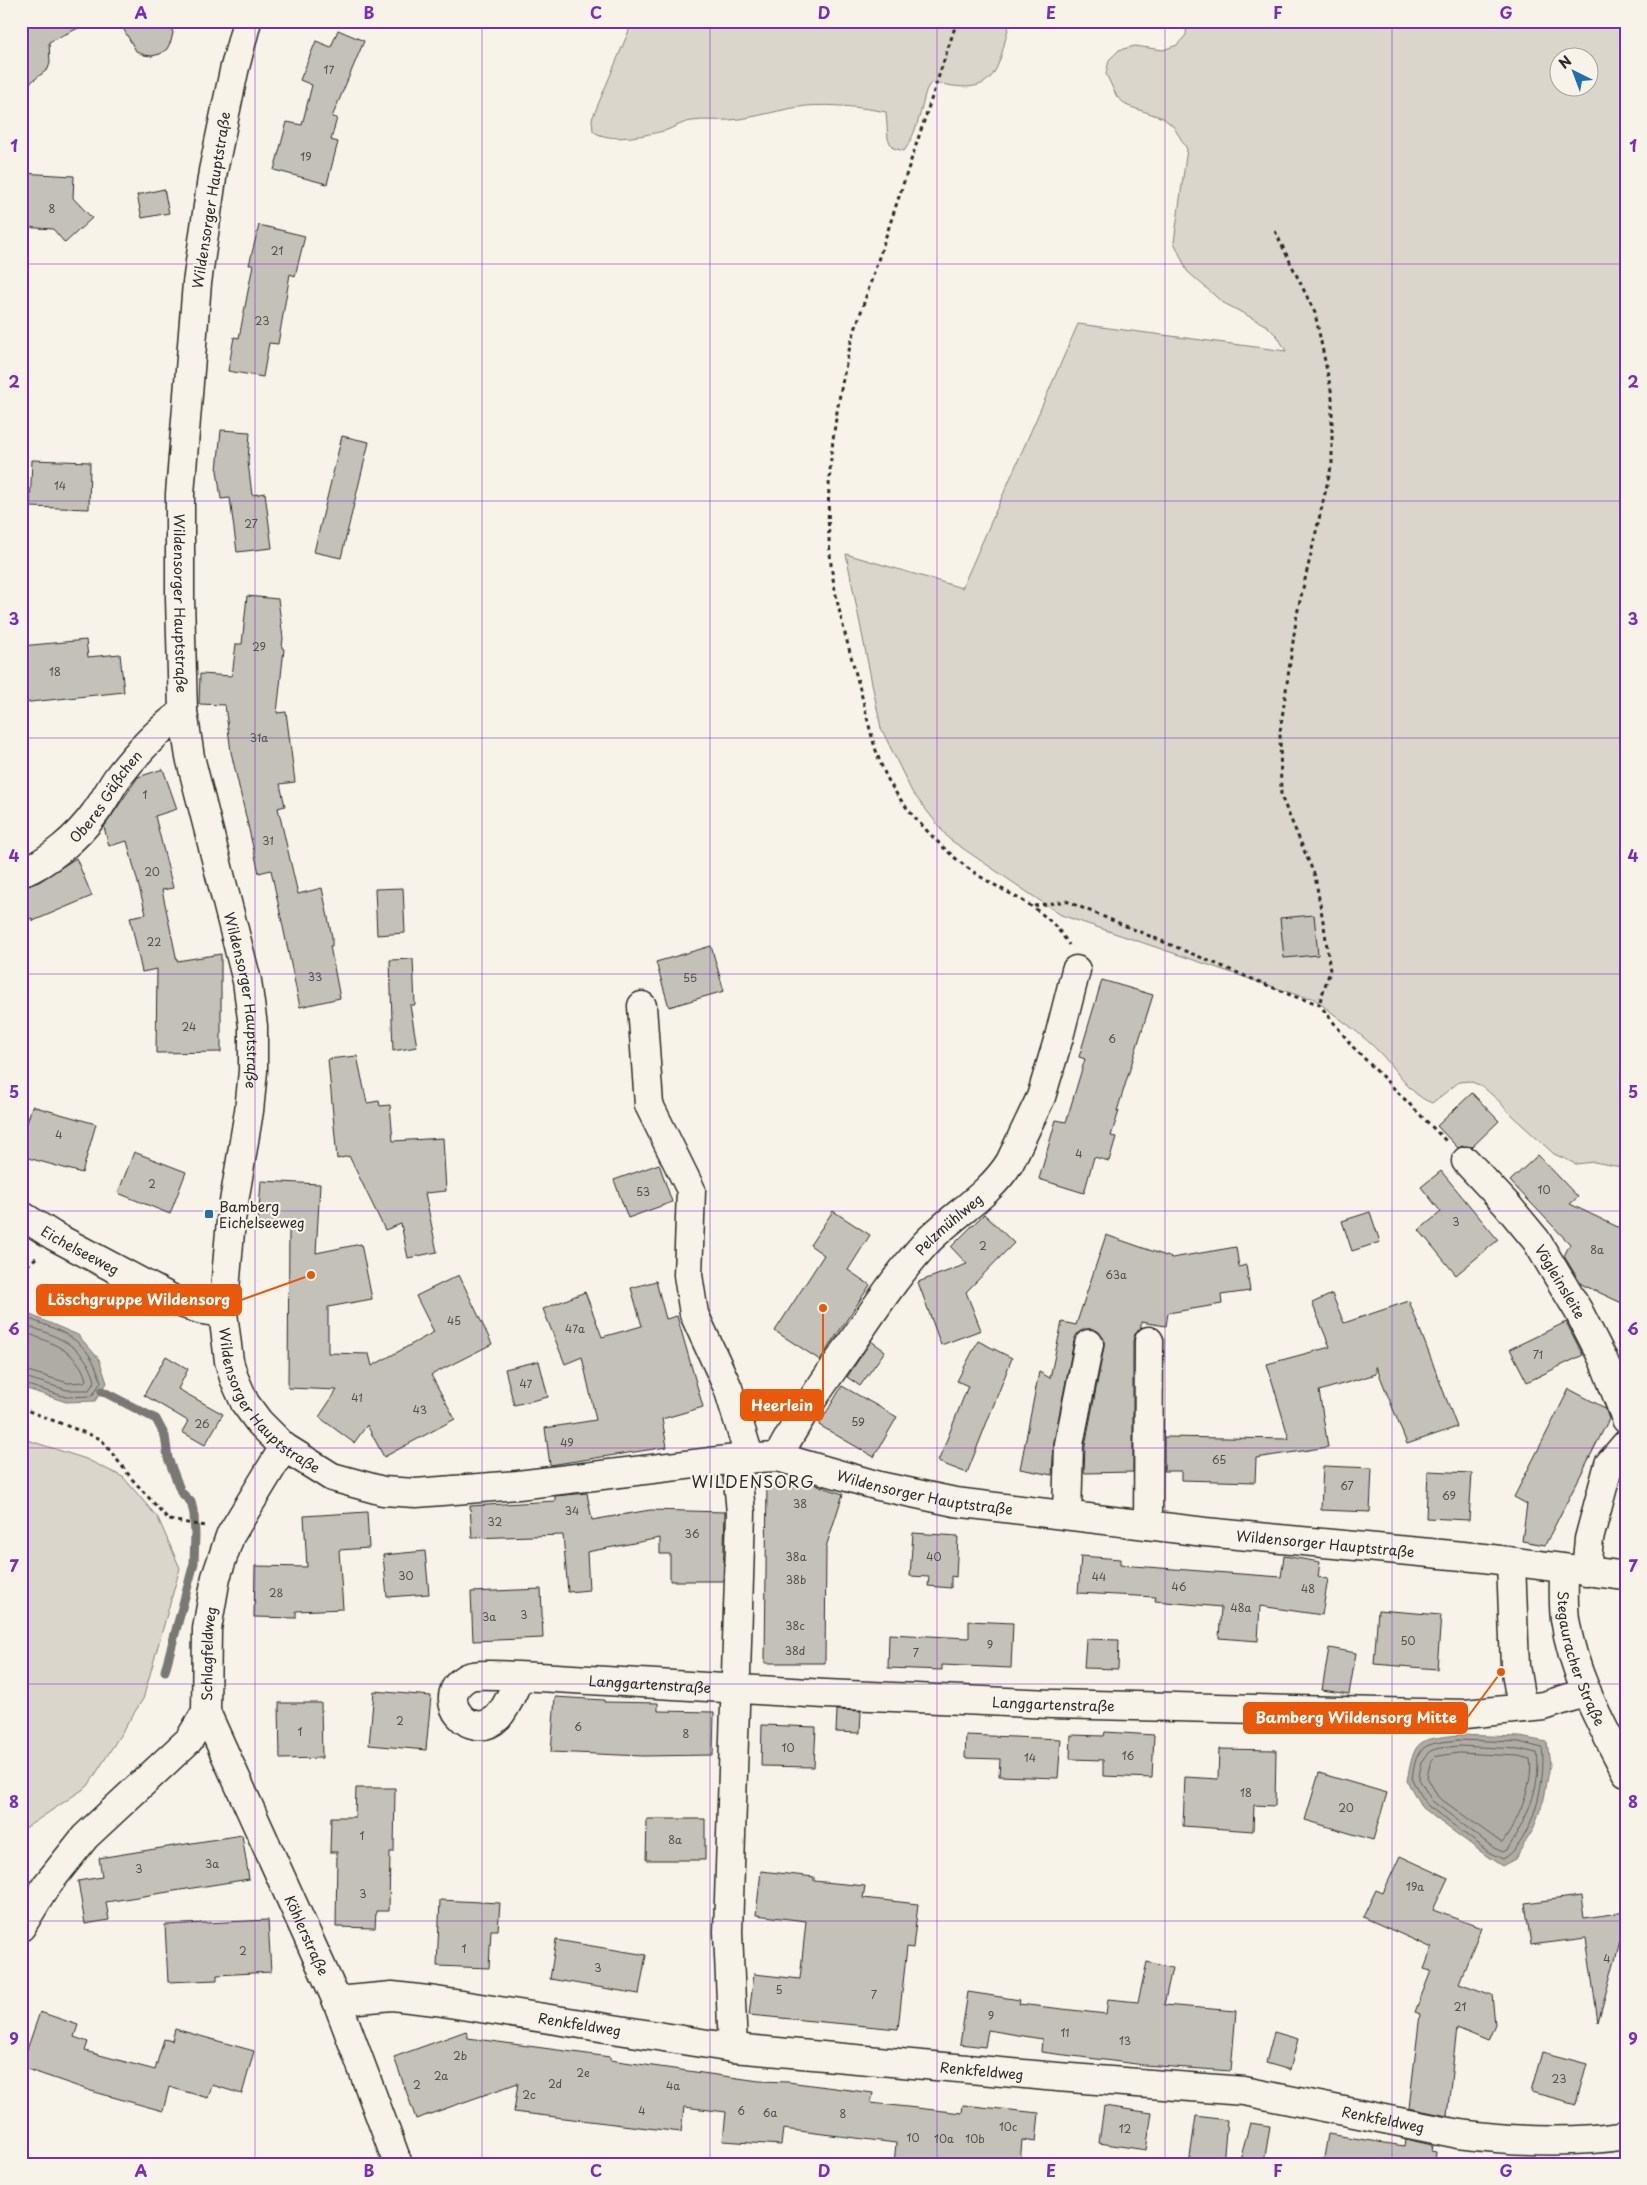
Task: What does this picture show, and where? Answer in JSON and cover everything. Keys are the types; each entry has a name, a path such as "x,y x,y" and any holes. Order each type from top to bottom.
{"street":[{"name":"Wildensorger Hauptstraße","path":"247,21 234,71 213,171 197,283 188,374 180,494 183,712 190,757 247,981 253,1026 253,1071 250,1110 231,1220 222,1313 225,1338 234,1378 245,1403 259,1422 284,1447 332,1477 383,1491 416,1493 518,1485 743,1459 778,1458 879,1486 955,1502 1148,1525 1511,1562 1626,1576"},
{"name":"Oberes Gäßchen","path":"21,872 34,868 63,847 94,814 118,778 147,742 165,725 183,712"},
{"name":"Pelzmühlweg","path":"778,1458 791,1431 813,1399 879,1304 925,1245 980,1196 1010,1162 1040,1097 1059,1037 1076,970"},
{"path":"642,1006 648,1105 691,1190 688,1275 694,1314 728,1388 743,1459 728,1932 733,2048"},
{"name":"Vögleinsleite","path":"1466,1161 1507,1205 1536,1240 1578,1310 1603,1359 1626,1419"},
{"name":"Eichelseeweg","path":"21,1216 54,1236 178,1302 202,1310 222,1313"},
{"path":"1148,1525 1149,1341"},
{"path":"1067,1515 1069,1444 1089,1344"},
{"name":"Stegauracher Straße","path":"1626,1444 1609,1464 1589,1539 1575,1570 1565,1620 1574,1657 1587,1692 1626,1772"},
{"name":"Schlagfeldweg","path":"21,1927 34,1887 189,1740 206,1712 207,1629 216,1577 230,1536 284,1447"},
{"path":"1511,1562 1515,1666 1522,1708"},
{"name":"Langgartenstraße","path":"520,1676 1052,1704 1465,1714 1544,1706 1587,1692"},
{"name":"Köhlerstraße","path":"206,1712 337,2000 398,2164"},
{"name":"Renkfeldweg","path":"337,2000 392,1996 436,2001 733,2048 1057,2077 1244,2091 1459,2134 1492,2138 1593,2139 1626,2136"}],"path":[{"path":"957,21 845,366 833,432 830,480 831,564 840,614 876,749 890,785 917,820 951,855 979,876 1034,906 1062,933 1071,947 1076,970"},
{"path":"1275,231 1314,313 1332,394 1332,463 1297,614 1280,732 1281,796 1315,876 1325,932 1330,971 1319,1004"},
{"path":"1034,906 1066,901 1294,996 1319,1004 1353,1047 1466,1161"},
{"path":"21,1408 101,1439 132,1479 169,1520 201,1524"}],"shaded area":[{"path":"633,21 1010,21 1001,56 990,78 981,84 969,87 932,82 929,85 915,130 904,151 893,148 888,139 886,112 856,107 806,106 730,120 692,121 682,123 667,130 639,136 618,138 600,135 593,131 592,119"},
{"path":"1187,21 1626,21 1626,1168 1594,1162 1576,1164 1554,1154 1482,1086 1469,1081 1459,1082 1432,1103 1424,1099 1410,1089 1382,1055 1366,1040 1313,998 1300,996 1061,915 949,839 912,792 881,728 846,554 962,588 1078,324 1286,351 1278,337 1267,326 1222,302 1187,271 1174,242 1187,149 1173,126 1163,118 1128,106 1117,97 1106,74 1109,60 1119,50 1135,46 1163,50 1177,45 1186,35"},
{"path":"21,1438 86,1459 123,1477 158,1518 180,1568 143,1699 88,1786 21,1831"}],"water":[{"path":"21,1311 78,1335 99,1359 107,1383 95,1401 66,1402 21,1387"},
{"path":"1458,1735 1520,1737 1547,1742 1550,1765 1544,1799 1533,1830 1515,1859 1502,1866 1422,1808 1407,1781 1413,1756 1420,1744 1434,1738"}],"building":[{"path":"21,21 93,21 49,42 50,63 48,69 21,90"},
{"path":"119,21 170,21 173,33 171,41 167,49 160,54 144,55 136,51"},
{"path":"338,30 364,41 332,117 337,118 331,140 338,142 327,184 274,170 287,122 302,125 312,85 300,80 316,41 331,47"},
{"path":"21,173 74,176 73,198 92,218 65,243 53,229 21,227"},
{"path":"164,189 169,213 142,218 137,195"},
{"path":"259,225 305,236 295,276 290,274 278,344 269,343 263,377 228,371 234,337 239,338 253,265 249,265"},
{"path":"221,430 250,432 248,462 252,495 265,493 272,548 237,552 230,498 221,499 217,470"},
{"path":"342,436 369,442 341,558 314,552"},
{"path":"32,460 90,462 89,509 30,507"},
{"path":"247,596 278,599 283,638 282,648 284,649 277,713 286,712 295,782 280,784 285,806 278,808 298,894 322,888 332,937 332,946 330,946 340,998 300,1007 271,870 259,873 231,752 225,705 199,704 200,674 232,676 236,644 242,644"},
{"path":"86,640 88,657 120,654 124,692 21,703 21,646"},
{"path":"163,769 177,809 155,816 173,888 162,890 177,961 221,954 221,1052 156,1053 157,969 142,972 130,917 146,914 127,841 109,846 104,827 138,777"},
{"path":"76,858 92,896 33,921 32,918 21,923 21,888 39,882"},
{"path":"403,888 405,933 377,935 375,889"},
{"path":"1314,915 1318,955 1284,958 1280,918"},
{"path":"711,946 724,991 669,1007 656,962"},
{"path":"413,959 415,1005 410,1005 417,1047 393,1051 390,960"},
{"path":"1102,980 1153,995 1117,1111 1119,1111 1111,1136 1116,1137 1109,1161 1094,1157 1084,1193 1039,1179 1056,1120 1066,1122 1085,1059 1079,1057"},
{"path":"357,1056 367,1103 379,1101 380,1106 390,1105 393,1141 443,1138 446,1191 425,1193 437,1252 408,1258 401,1224 385,1230 349,1156 337,1159 328,1059"},
{"path":"1472,1093 1499,1121 1472,1147 1463,1146 1458,1148 1437,1126"},
{"path":"32,1106 96,1124 82,1173 21,1156 21,1144"},
{"path":"134,1152 186,1172 170,1214 118,1193"},
{"path":"1538,1155 1578,1197 1570,1204 1626,1231 1626,1305 1581,1284 1564,1256 1570,1244 1510,1181"},
{"path":"659,1164 672,1202 628,1218 614,1180"},
{"path":"1441,1171 1498,1240 1456,1275 1419,1230 1441,1212 1421,1187"},
{"path":"261,1181 320,1184 316,1253 361,1244 372,1299 328,1307 328,1353 369,1354 372,1366 434,1332 416,1296 459,1275 492,1344 431,1375 455,1419 384,1457 367,1425 354,1443 319,1417 337,1390 288,1388 289,1227 258,1225"},
{"path":"833,1211 870,1235 848,1270 870,1285 820,1360 775,1331 824,1255 810,1245"},
{"path":"1370,1212 1380,1242 1352,1251 1342,1221"},
{"path":"984,1214 1014,1243 966,1292 981,1330 941,1345 918,1282 967,1264 951,1247"},
{"path":"1106,1235 1172,1258 1236,1247 1239,1267 1246,1265 1250,1291 1221,1295 1222,1304 1168,1313 1166,1326 1141,1322 1141,1328 1135,1334 1133,1341 1133,1472 1084,1473 1085,1446 1104,1339 1099,1332 1093,1329 1084,1329 1078,1333 1074,1341 1054,1441 1052,1475 1020,1469 1039,1372 1050,1378 1062,1322 1076,1325"},
{"path":"656,1281 666,1319 677,1316 703,1407 662,1419 667,1447 550,1465 545,1428 596,1420 582,1357 565,1364 543,1309 585,1292 602,1337 642,1326 631,1288"},
{"path":"1332,1294 1344,1323 1409,1301 1457,1427 1407,1444 1376,1366 1376,1374 1319,1391 1328,1447 1256,1458 1255,1482 1181,1480 1181,1471 1164,1471 1164,1437 1289,1439 1267,1364 1330,1347 1312,1303"},
{"path":"1566,1322 1583,1355 1527,1382 1510,1349"},
{"path":"871,1341 885,1351 860,1386 847,1377"},
{"path":"978,1341 1012,1358 967,1473 938,1462 968,1386 957,1381"},
{"path":"166,1356 188,1369 178,1389 223,1414 205,1445 182,1432 188,1421 144,1395"},
{"path":"539,1361 548,1397 514,1405 505,1369"},
{"path":"842,1386 897,1417 874,1457 819,1425"},
{"path":"1569,1389 1605,1408 1609,1419 1545,1545 1522,1541 1527,1504 1514,1497"},
{"path":"1323,1466 1372,1468 1370,1512 1321,1510"},
{"path":"1428,1471 1472,1473 1469,1520 1426,1518"},
{"path":"796,1478 843,1494 826,1547 825,1663 765,1663 767,1481 793,1489"},
{"path":"587,1493 592,1520 650,1510 725,1512 723,1581 670,1581 670,1554 660,1554 660,1538 587,1552 589,1590 568,1592 563,1535 472,1538 470,1506 555,1501 555,1496"},
{"path":"367,1512 369,1548 339,1550 343,1609 296,1611 296,1618 254,1617 255,1566 307,1567 304,1516"},
{"path":"913,1533 958,1536 956,1577 951,1576 951,1588 928,1586 929,1577 910,1576"},
{"path":"425,1551 429,1594 387,1597 383,1555"},
{"path":"1081,1556 1120,1559 1120,1565 1281,1577 1284,1556 1320,1562 1318,1577 1328,1579 1322,1615 1260,1606 1258,1641 1219,1638 1221,1607 1155,1601 1156,1597 1078,1593"},
{"path":"541,1589 543,1638 473,1641 471,1592"},
{"path":"1378,1610 1441,1615 1437,1669 1374,1664"},
{"path":"969,1621 1013,1623 1011,1668 942,1665 942,1670 888,1668 889,1634 969,1638"},
{"path":"1086,1639 1119,1640 1118,1669 1084,1668"},
{"path":"1329,1648 1356,1653 1349,1694 1322,1690"},
{"path":"374,1691 431,1696 426,1750 369,1745"},
{"path":"555,1697 604,1700 604,1702 658,1703 658,1711 714,1712 713,1755 643,1756 551,1752"},
{"path":"279,1703 321,1703 322,1758 280,1759"},
{"path":"837,1710 861,1711 860,1733 836,1732"},
{"path":"762,1725 816,1727 814,1767 761,1766"},
{"path":"1105,1732 1154,1735 1152,1778 1103,1776 1103,1760 1070,1759 1071,1735 1104,1736"},
{"path":"966,1735 1061,1739 1058,1778 999,1776 1000,1759 965,1758"},
{"path":"1219,1749 1276,1750 1275,1806 1254,1805 1253,1831 1183,1826 1185,1777 1218,1779"},
{"path":"1319,1773 1387,1793 1373,1840 1305,1820"},
{"path":"356,1788 395,1788 394,1852 390,1852 389,1911 376,1911 375,1928 336,1927 337,1852 330,1852 331,1817 355,1817"},
{"path":"647,1819 705,1819 705,1860 646,1860"},
{"path":"242,1835 249,1879 106,1902 109,1920 85,1924 78,1881 102,1877 99,1858"},
{"path":"1400,1856 1448,1878 1433,1910 1481,1928 1459,1983 1492,1995 1495,2024 1488,2041 1457,2028 1447,2116 1409,2108 1420,2014 1415,2012 1431,1971 1424,1969 1432,1948 1363,1917 1376,1890 1383,1893"},
{"path":"761,1871 814,1877 814,1881 865,1886 863,1898 918,1904 913,1948 907,1947 898,2029 749,2015 754,1974 800,1979 806,1921 756,1915"},
{"path":"1581,1896 1584,1918 1626,1912 1626,1942 1620,1941 1598,2022 1586,1938 1531,1945 1525,1903"},
{"path":"440,1900 500,1903 498,1930 491,1930 489,1968 437,1966"},
{"path":"268,1920 271,1972 217,1975 217,1980 168,1982 165,1925"},
{"path":"556,1940 646,1955 639,1994 550,1979"},
{"path":"1147,1962 1172,1968 1164,2005 1236,2011 1231,2071 1144,2065 1041,2052 1042,2039 988,2030 985,2047 960,2044 968,1992 1020,2000 1019,2004 1106,2014 1108,1999 1138,2002"},
{"path":"40,2012 78,2025 74,2037 88,2042 85,2051 155,2070 164,2039 172,2041 175,2029 254,2051 242,2094 212,2085 208,2098 169,2087 163,2111 91,2091 21,2067"},
{"path":"466,2031 468,2038 610,2057 610,2060 759,2081 788,2082 873,2093 871,2103 962,2113 963,2105 1039,2113 1036,2142 1022,2140 1020,2164 894,2164 896,2143 783,2129 781,2145 723,2141 726,2112 684,2107 681,2132 514,2112 518,2083 416,2119 394,2057"},
{"path":"1274,2032 1298,2039 1290,2070 1266,2063"},
{"path":"1542,2052 1587,2064 1576,2104 1531,2092"},
{"path":"1104,2106 1152,2113 1146,2150 1099,2143"},
{"path":"1196,2116 1227,2120 1223,2164 1189,2164"},
{"path":"1250,2123 1270,2126 1264,2163 1240,2159"},
{"path":"1328,2134 1404,2146 1405,2139 1432,2145 1431,2150 1436,2151 1435,2164 1323,2164"}],"waterway":[{"path":"102,1391 156,1419 165,1436 168,1458 181,1492 191,1502 194,1514 194,1563 165,1671"}],"place":[{"name":"Bamberg Eichelseeweg","path":"209,1214"},
{"name":"Löschgruppe Wildensorg","path":"311,1275"},
{"name":"Heerlein","path":"823,1308"},
{"name":"Bamberg Wildensorg Mitte","path":"1501,1672"}],"district":[{"name":"WILDENSORG","path":"753,1481"}]}
